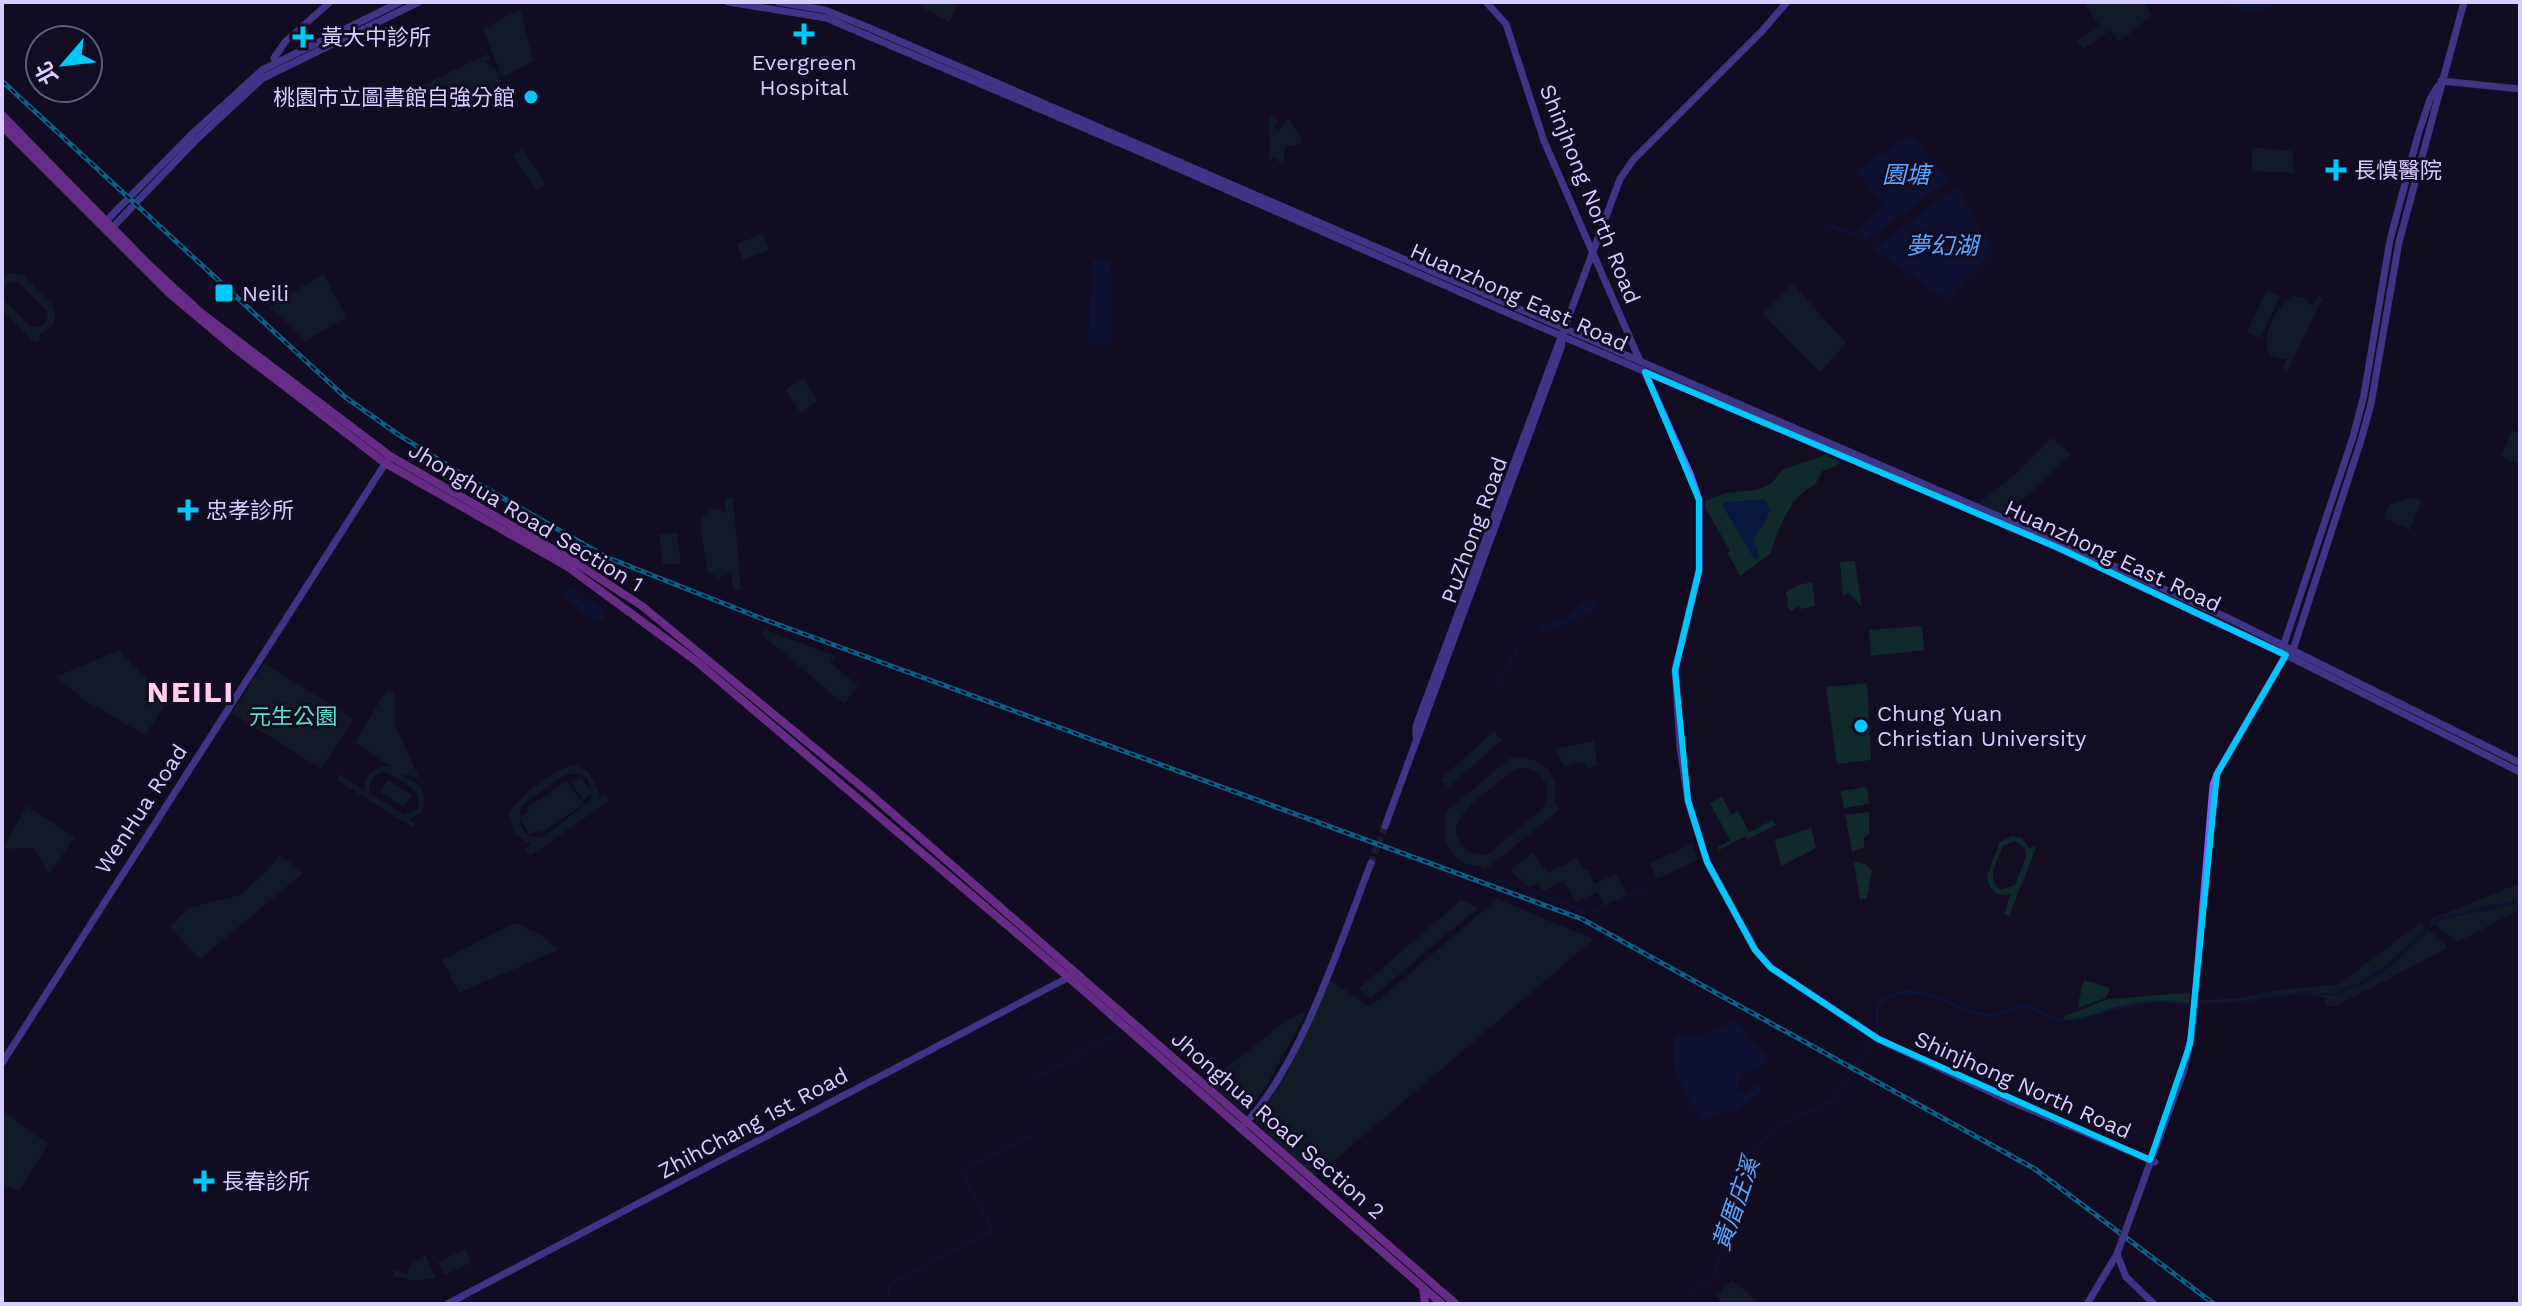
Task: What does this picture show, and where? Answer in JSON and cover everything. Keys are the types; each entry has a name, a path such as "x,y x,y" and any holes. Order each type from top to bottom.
{"main road":[{"name":"Jhonghua Road Section 1","path":"2,115 194,316 388,460 570,559 642,606 868,792 1072,975"},
{"name":"Jhonghua Road Section 1","path":"2,126 107,227"},
{"name":"Jhonghua Road Section 2","path":"1072,975 1444,1301"},
{"name":"Jhonghua Road Section 2","path":"1244,1125 1423,1287 1444,1301"},
{"path":"1423,1287 1425,1304"}],"street":[{"path":"280,66 274,58 285,42 330,2"},
{"path":"107,227 263,78 400,2"},
{"path":"280,66 419,2"},
{"name":"Huanzhong East Road","path":"728,2 826,18 868,35 1978,506 2283,645 2289,652"},
{"name":"Huanzhong East Road","path":"778,2 825,10 865,26 1562,332 1645,372 2059,548 2289,652"},
{"name":"Shinjhong North Road","path":"1486,2 1506,24 1544,141 1699,500 1699,570 1677,655 1675,679 1685,778 1704,853 1763,960 1875,1037 2010,1101 2155,1162"},
{"name":"PuZhong Road","path":"1385,826 1562,345 1562,332 1624,170 1787,2"},
{"path":"2087,1304 2117,1254 2189,1053 2217,774 2289,652 2368,415 2399,242 2464,2"},
{"path":"2441,81 2520,89"},
{"path":"2283,645 2353,437 2364,395 2390,240 2418,135 2430,99 2441,81"},
{"name":"WenHua Road","path":"2,1063 388,460"},
{"path":"2289,652 2520,763"},
{"path":"2289,652 2520,772"},
{"path":"1244,1125 1279,1076 1295,1047 1371,863"},
{"name":"ZhihChang 1st Road","path":"447,1304 1072,975"},
{"path":"2117,1254 2126,1277 2154,1304"}],"highlighted area":[{"path":"1645,372 2059,548 2286,655 2217,774 2190,1044 2150,1160 1878,1039 1771,968 1755,950 1707,862 1688,801 1675,670 1699,570 1699,500"}],"green space":[{"path":"913,2 959,2 949,22"},
{"path":"2083,2 2145,2 2152,15 2119,42 2110,30 2084,49 2077,41 2099,25"},
{"path":"520,9 533,61 502,78 483,29"},
{"path":"488,54 491,58 485,62 500,77 499,85 484,99 455,112 439,102 437,86 422,93 419,87"},
{"path":"1270,115 1278,121 1275,127 1279,130 1288,117 1303,142 1285,147 1283,162 1276,158 1268,159"},
{"path":"522,149 546,184 537,191 513,155"},
{"path":"2252,150 2292,151 2295,173 2252,171"},
{"path":"763,234 769,250 743,260 737,244"},
{"path":"9,273 23,275 53,306 53,325 38,335 41,339 36,344 2,310 2,298 30,327 42,326 48,313 18,282 9,282 2,290 2,277"},
{"path":"323,274 346,317 306,341 269,307"},
{"path":"1793,284 1846,343 1820,372 1763,314"},
{"path":"2267,290 2280,297 2260,338 2247,332"},
{"path":"2292,296 2303,297 2312,306 2318,296 2323,298 2288,370 2283,368 2287,359 2275,357 2266,343 2272,321"},
{"path":"803,378 818,401 801,413 785,390"},
{"path":"2512,430 2520,434 2517,464 2501,456"},
{"path":"2051,438 2071,454 2038,487 2000,514 1978,503 2017,473"},
{"path":"1825,455 1839,461 1838,465 1822,471 1815,484 1796,499 1775,538 1771,553 1740,576 1705,507 1705,501 1725,493 1757,490 1772,483 1782,470"},
{"path":"733,497 741,589 734,590 731,573 719,578 707,571 700,524 713,509 726,513 725,498"},
{"path":"2411,497 2422,501 2410,530 2384,518 2389,505"},
{"path":"677,533 681,563 663,565 659,535"},
{"path":"1855,561 1862,607 1848,592 1843,596 1840,562"},
{"path":"1812,582 1815,606 1800,609 1799,606 1791,611 1787,606 1786,592"},
{"path":"1922,626 1924,650 1871,656 1869,630"},
{"path":"766,630 835,656 830,662 858,686 844,704 761,634"},
{"path":"119,650 166,704 145,735 86,701 56,677"},
{"name":"元生公園","path":"264,663 354,719 321,769 232,713"},
{"path":"1867,683 1871,760 1837,764 1826,687"},
{"path":"388,688 395,695 395,724 419,778 400,773 422,788 425,803 421,812 409,819 415,823 412,827 337,780 340,774 365,791 366,780 371,773 389,766 355,742","holes":["384,771 414,791 419,802 418,809 404,815 371,794 369,787 373,776"]},
{"path":"1494,731 1502,740 1448,787 1441,779"},
{"path":"1594,741 1597,764 1589,769 1582,762 1564,767 1555,749"},
{"path":"1520,757 1544,766 1553,777 1553,802 1560,809 1485,870 1460,860 1449,849 1445,835 1447,811 1509,759","holes":["1514,770 1537,772 1545,782 1547,794 1543,808 1491,852 1484,855 1466,849 1458,839 1456,830 1466,811"]},
{"path":"574,765 588,771 599,792 598,798 605,793 610,800 530,856 525,849 531,845 514,833 509,813 528,792","holes":["566,774 577,774 588,779 591,792 581,776 571,783 583,800 591,793 591,800 543,837 530,836 525,832 519,817 523,804"]},
{"path":"388,780 412,795 404,807 380,792"},
{"path":"567,781 584,804 542,832 539,829 530,835 519,818 529,812 527,808"},
{"path":"1867,787 1869,804 1844,808 1841,791"},
{"path":"1722,797 1731,814 1738,811 1749,832 1773,820 1776,825 1719,850 1718,847 1730,840 1710,803"},
{"path":"27,806 75,837 49,874 34,848 2,849"},
{"path":"1869,812 1869,834 1864,838 1864,847 1852,852 1845,815"},
{"path":"1811,828 1816,848 1781,866 1775,840"},
{"path":"2012,836 2022,838 2030,849 2032,846 2036,848 2009,916 2004,914 2011,894 1994,892 1987,876 2000,842","holes":["2015,841 2025,848 2026,858 2015,885 2001,890 1996,886 1993,875 2003,846"]},
{"path":"1692,844 1698,860 1657,879 1650,863"},
{"path":"1532,853 1548,873 1577,858 1595,884 1616,874 1627,895 1605,906 1597,892 1576,903 1564,880 1543,891 1537,883 1530,888 1510,870"},
{"path":"280,855 303,873 200,959 170,927 189,908 240,895"},
{"path":"1854,863 1872,870 1867,898 1860,900"},
{"path":"2520,883 2520,909 2460,941 2429,920"},
{"path":"1497,899 1594,939 1315,1177 1256,1122 1291,1066 1330,980 1370,1007"},
{"path":"1461,900 1478,908 1371,998 1358,989"},
{"path":"515,923 541,935 558,950 459,993 442,960"},
{"path":"2420,923 2447,945 2446,949 2336,1006 2327,1006 2324,998 2306,994 2305,991 2260,999 2200,1004 2200,1000 2234,999 2272,991 2339,984"},
{"path":"2084,980 2110,988 2106,998 2077,1008"},
{"path":"2190,994 2189,1004 2142,1004 2067,1021 2063,1017 2108,999"},
{"path":"1307,1011 1266,1087 1248,1111 1243,1111 1208,1082 1287,1020"},
{"path":"2,1110 48,1144 19,1191 2,1185"},
{"path":"465,1249 472,1262 445,1275 438,1262"},
{"path":"425,1255 436,1278 415,1281 393,1276 395,1270 407,1274 411,1264"},
{"path":"1732,1280 1761,1304 1722,1304 1717,1296"}],"water":[{"path":"2215,2 2283,2 2254,13"},
{"name":"園塘","path":"1910,136 1950,180 1865,241 1827,226 1831,223 1857,233 1885,204 1856,171"},
{"name":"夢幻湖","path":"1956,187 1994,250 1946,299 1874,249"},
{"path":"1093,260 1111,261 1112,345 1088,344"},
{"path":"1765,499 1770,510 1754,539 1759,558 1755,560 1722,505"},
{"path":"569,586 574,587 582,602 589,599 601,606 603,619 599,621 588,617 566,596 564,593"},
{"path":"1586,599 1592,601 1595,607 1591,612 1547,633 1538,630 1542,625 1566,619"},
{"path":"2520,899 2514,904 2439,920 2390,967 2364,984 2335,995 2302,994 2261,1001 2198,1005 2198,1001 2225,1003 2302,992 2334,994 2388,964 2437,918"},
{"path":"1735,1021 1745,1029 1750,1041 1770,1058 1761,1066 1743,1073 1736,1090 1745,1094 1760,1084 1764,1088 1736,1112 1721,1111 1702,1121 1675,1071 1673,1041 1679,1036 1701,1035"}],"waterway":[{"path":"1532,633 1538,630"},
{"path":"1494,688 1520,645"},
{"path":"1494,882 1502,880 1589,913 1646,887"},
{"name":"黃厝庄溪","path":"1877,1035 1877,1007 1901,992 1929,995 1986,1015 2028,1005 2043,1014 2069,1020 2149,1002 2191,1004"},
{"name":"黃厝庄溪","path":"2229,1003 2251,1000"},
{"path":"1035,1078 1121,1032"},
{"name":"黃厝庄溪","path":"1674,1304 1710,1281 1723,1250 1732,1198 1749,1153 1784,1123 1830,1102 1874,1040"},
{"path":"893,1304 888,1293 891,1283 993,1230 961,1171 1034,1134"}],"tunnel":[{"path":"1371,863 1385,826"}],"railway":[{"path":"2,81 345,397 468,478 606,557 763,619 1582,919 2035,1169 2214,1304"}],"place":[{"name":"Evergreen Hospital","path":"804,34"},
{"name":"黃大中診所","path":"303,37"},
{"name":"桃園市立圖書館自強分館","path":"531,97"},
{"name":"長慎醫院","path":"2336,170"},
{"name":"Neili","path":"224,293"},
{"name":"忠孝診所","path":"188,510"},
{"name":"Chung Yuan Christian University","path":"1861,726"},
{"name":"長春診所","path":"204,1181"}],"district":[{"name":"NEILI","path":"191,691"}]}
